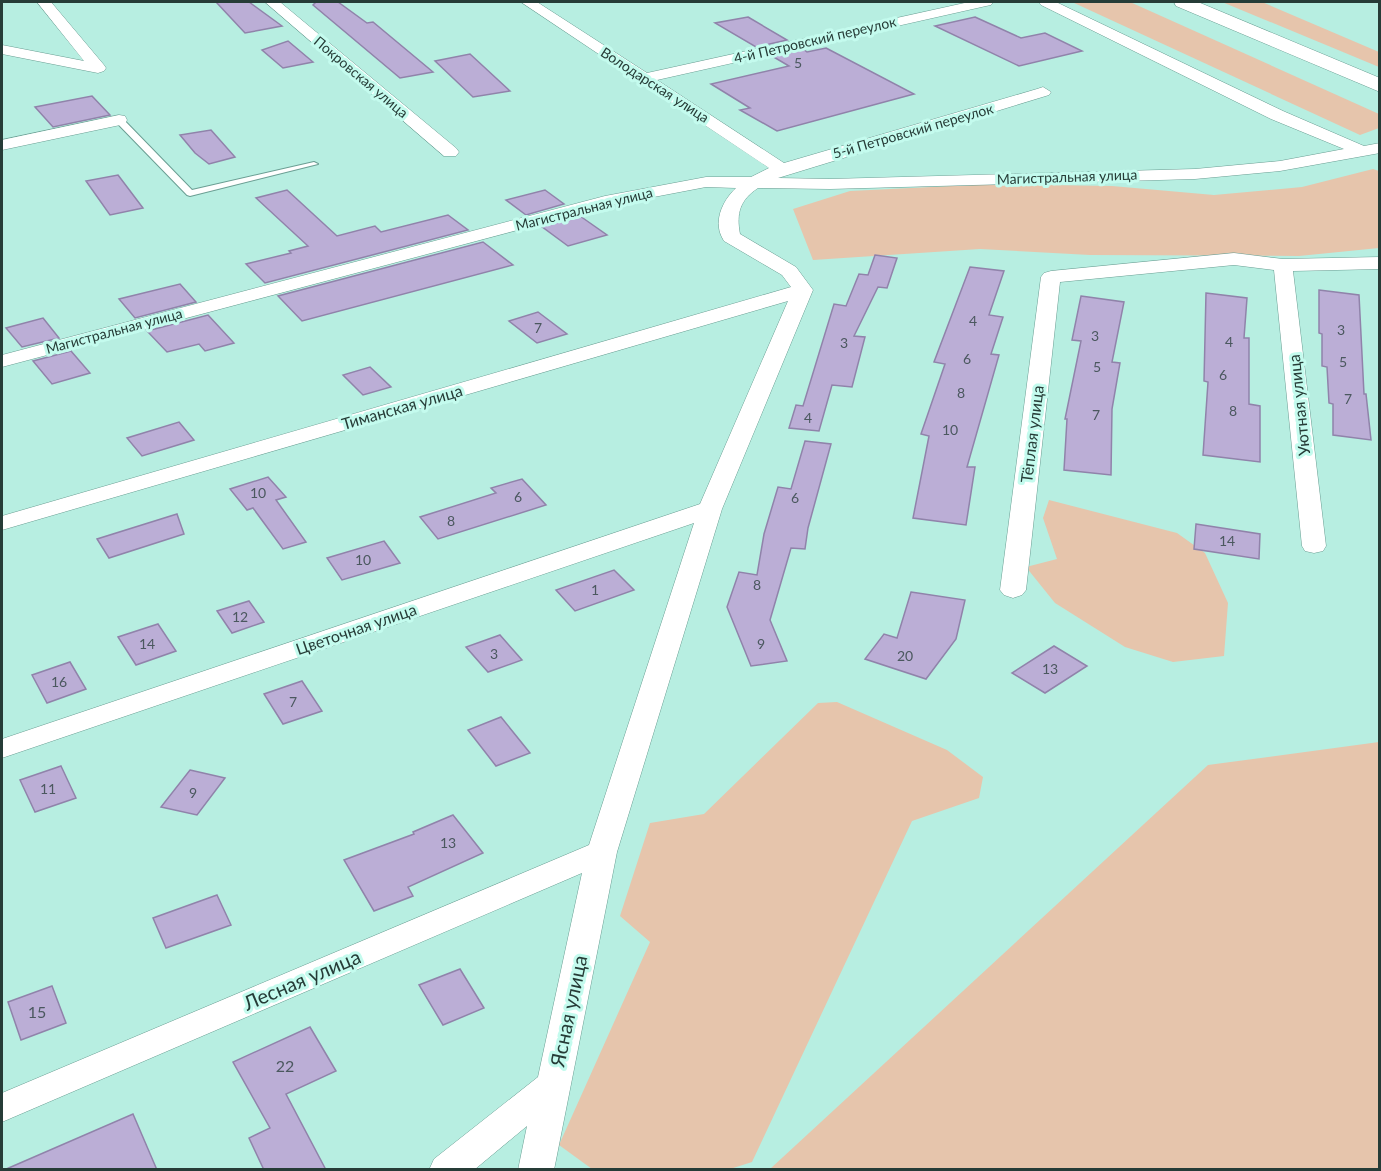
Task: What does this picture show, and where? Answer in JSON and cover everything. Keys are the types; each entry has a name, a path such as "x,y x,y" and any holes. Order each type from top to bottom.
{"main road":[{"path":"1183,2 1380,86"}],"street":[{"path":"2,50 98,68 47,2"},
{"name":"Покровская улица","path":"272,2 450,152"},
{"name":"Володарская улица","path":"528,2 782,169"},
{"name":"4-й Петровский переулок","path":"645,78 986,2"},
{"path":"1046,2 1277,115 1371,150"},
{"name":"5-й Петровский переулок","path":"753,183 782,169 1043,92"},
{"path":"2,145 119,120"},
{"name":"Магистральная улица","path":"2,361 611,200 706,182 830,184 1195,174 1280,166 1371,150"},
{"path":"753,183 728,207 726,221 731,237 789,271 803,290"},
{"name":"Тёплая улица","path":"1013,590 1051,277 1234,259 1283,265"},
{"path":"1283,265 1380,263"},
{"name":"Уютная улица","path":"1283,265 1314,546"},
{"name":"Ясная улица","path":"536,1170 602,852 710,509 803,290"},
{"name":"Тиманская улица","path":"2,524 803,290"},
{"name":"Цветочная улица","path":"2,748 710,509"},
{"name":"Лесная улица","path":"2,1108 602,852"},
{"path":"447,1170 554,1084"}],"lane":[{"path":"119,120 190,193 314,164"}],"shaded area":[{"path":"1072,2 1130,2 1379,114 1379,128 1360,135"},
{"path":"1222,2 1262,2 1379,52 1379,67"},
{"path":"1373,169 1379,171 1379,248 1299,256 1090,255 980,249 813,260 793,209 850,191 992,184 1112,186 1214,195 1302,187"},
{"path":"1049,500 1177,533 1205,553 1228,603 1224,656 1173,662 1125,647 1055,603 1026,567 1057,559 1043,518"},
{"path":"837,702 947,750 983,777 979,798 912,821 752,1162 727,1170 592,1169 559,1145 650,942 620,916 650,823 704,814 818,703"},
{"path":"1379,742 1379,1169 770,1169 1208,765"}],"building":[{"path":"216,2 249,2 282,26 245,33"},
{"path":"316,2 338,2 367,23 373,22 433,72 400,78 313,5"},
{"path":"748,17 787,40 756,47 715,23"},
{"path":"975,17 1021,38 1045,33 1082,51 1019,66 935,26"},
{"path":"288,41 313,62 283,68 262,50"},
{"path":"826,48 914,94 777,131 740,110 750,108 711,84 789,66 772,56 803,49 807,52"},
{"path":"470,54 510,91 473,97 435,61"},
{"path":"92,96 110,115 53,127 35,107"},
{"path":"211,130 235,157 209,164 195,153 180,135"},
{"path":"118,175 143,208 110,215 86,181"},
{"path":"287,190 337,236 375,226 381,232 448,215 468,230 265,283 246,264 291,253 289,251 308,246 256,198"},
{"path":"545,190 564,204 526,215 506,200"},
{"path":"580,216 607,235 568,246 541,226"},
{"path":"483,242 513,265 302,321 278,296"},
{"path":"875,255 897,258 887,288 878,287 854,336 865,337 852,387 832,385 819,431 789,428 796,405 803,406 834,304 846,306 859,274 868,275"},
{"path":"970,267 1004,271 989,315 1003,317 991,354 999,355 967,467 975,467 966,525 913,518 929,436 921,434 945,364 934,362"},
{"path":"180,284 196,302 135,318 119,299"},
{"path":"1319,290 1359,295 1364,394 1366,394 1371,440 1333,435 1333,404 1329,403 1327,367 1322,366"},
{"path":"1206,293 1247,298 1244,338 1249,338 1249,404 1260,406 1260,462 1203,455 1208,382 1204,381"},
{"path":"1081,296 1124,302 1112,362 1120,363 1112,409 1111,475 1064,470 1067,419 1065,419 1081,341 1072,340"},
{"path":"538,312 567,334 537,343 509,321"},
{"path":"208,315 234,343 205,351 199,344 167,352 147,331"},
{"path":"43,318 59,338 22,347 6,328"},
{"path":"71,351 90,373 52,384 33,361"},
{"path":"370,367 391,387 363,395 343,375"},
{"path":"179,422 194,440 142,456 127,438"},
{"path":"805,441 831,444 808,528 805,549 791,548 770,620 787,661 751,666 727,607 739,572 757,575 764,534 778,487 791,489"},
{"path":"268,477 286,497 276,500 306,542 283,549 253,508 247,510 230,489"},
{"path":"522,479 546,505 438,539 420,517 496,493 491,488"},
{"path":"177,514 184,534 109,558 97,539"},
{"path":"1196,524 1260,534 1259,559 1194,549"},
{"path":"384,541 400,563 342,580 327,558"},
{"path":"614,570 634,590 575,611 556,590"},
{"path":"911,592 965,600 956,639 926,679 865,659 884,634 897,638"},
{"path":"249,601 264,622 232,633 217,611"},
{"path":"158,624 176,651 136,665 118,637"},
{"path":"500,635 522,660 488,672 466,647"},
{"path":"1054,646 1087,666 1045,693 1012,673"},
{"path":"70,662 86,689 47,703 32,675"},
{"path":"302,681 322,711 283,724 264,694"},
{"path":"501,717 530,753 496,766 468,730"},
{"path":"61,766 76,798 35,812 20,780"},
{"path":"190,770 225,778 197,815 161,807"},
{"path":"453,815 483,853 408,887 413,896 374,911 344,860 414,834 413,832"},
{"path":"217,895 231,925 166,948 153,918"},
{"path":"460,969 484,1008 443,1025 419,985"},
{"path":"52,986 66,1023 21,1040 8,1002"},
{"path":"310,1027 336,1071 286,1094 326,1170 264,1170 249,1138 270,1128 233,1062"},
{"path":"133,1114 157,1170 4,1170"}]}
